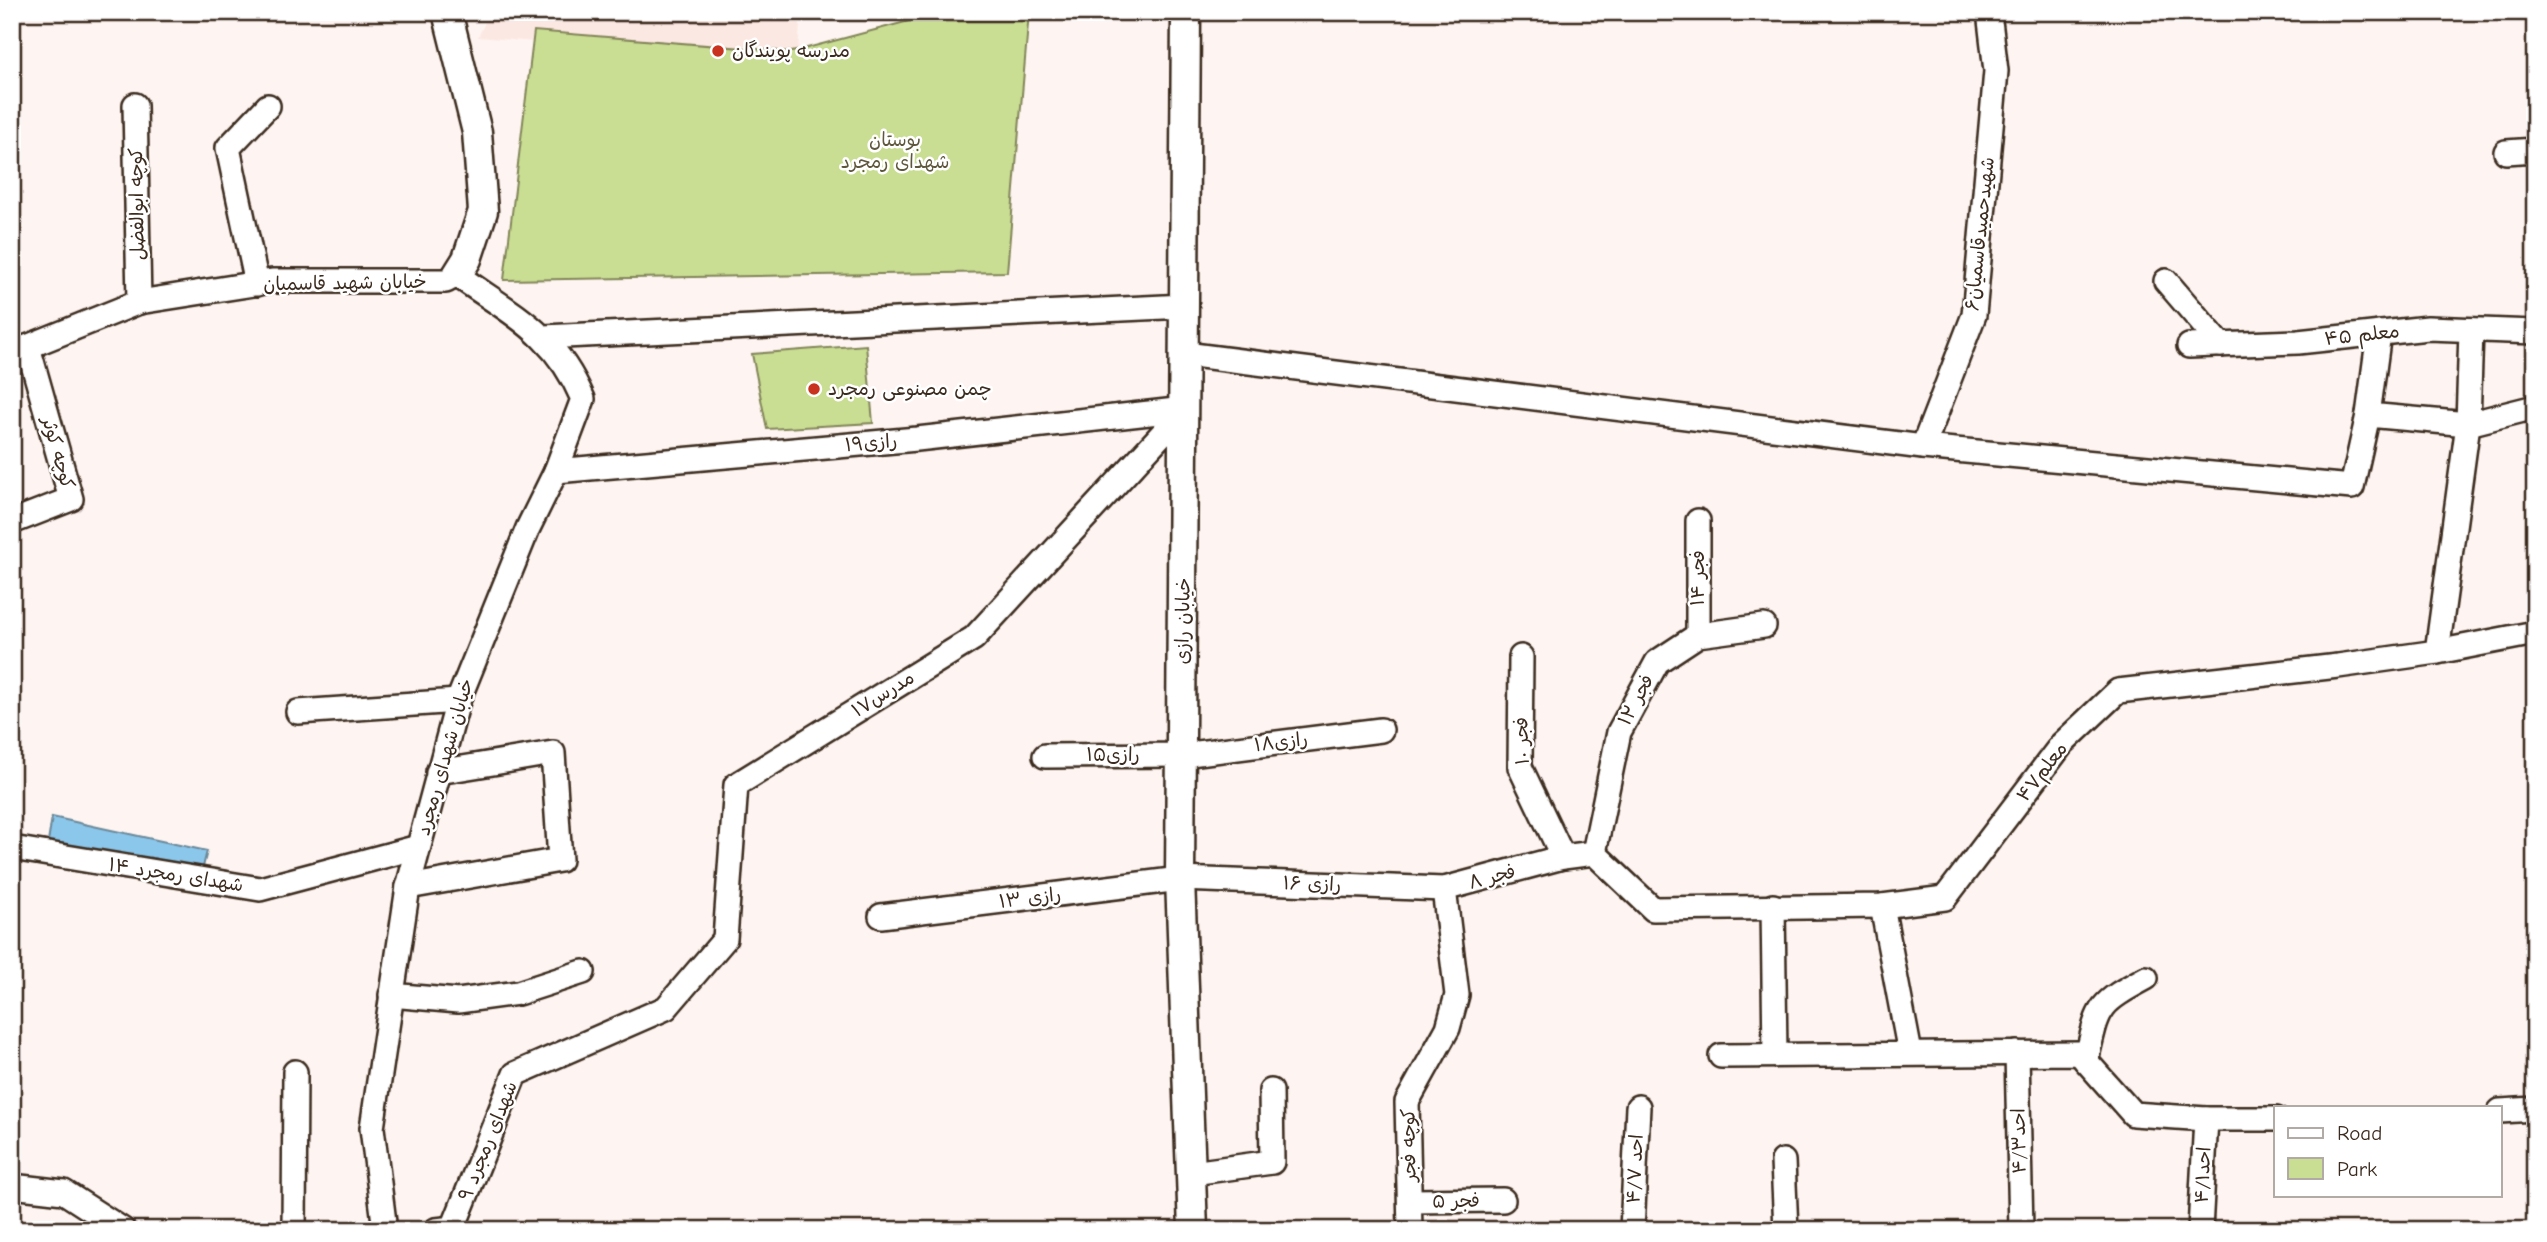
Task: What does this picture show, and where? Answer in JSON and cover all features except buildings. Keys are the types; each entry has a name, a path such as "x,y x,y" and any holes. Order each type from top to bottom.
{"street":[{"path":"447,12 477,132 484,211 467,259 457,275"},
{"name":"خیابان رازی","path":"1186,12 1180,880 1193,1230"},
{"name":"شهیدحمیدقاسمیان۶","path":"1923,447 1973,315 1996,71 1989,12"},
{"name":"کوچه ابوالفضل","path":"135,105 139,302"},
{"path":"257,284 228,148 268,106"},
{"path":"2506,152 2535,150"},
{"name":"خیابان شهید قاسمیان","path":"20,350 139,302 257,284 446,281 457,275"},
{"name":"خیابان شهدای رمجرد","path":"385,1230 372,1128 408,887 458,701 528,528 556,471 583,400 569,367 544,337 457,275"},
{"path":"2166,281 2221,345"},
{"path":"544,337 1185,306"},
{"name":"معلم ۴۵","path":"2189,346 2298,342 2428,328 2535,332"},
{"path":"2437,652 2468,424 2471,330"},
{"path":"1185,354 1923,447 2352,487 2368,415 2379,333"},
{"name":"کوچه کوثر","path":"12,522 71,499 20,350"},
{"path":"2368,415 2468,424 2535,407"},
{"name":"رازی۱۹","path":"556,471 917,439 1185,409"},
{"name":"مدرس۱۷","path":"666,1008 725,939 736,785 974,638 1185,409"},
{"name":"فجر ۱۴","path":"1698,521 1698,635"},
{"name":"فجر ۱۲","path":"1594,853 1619,732 1657,662 1698,635 1764,626"},
{"name":"معلم۴۷","path":"1594,853 1653,909 1882,906 1945,898 2062,744 2118,691 2437,652 2535,633"},
{"name":"فجر ۱۰","path":"1521,657 1520,767 1563,858"},
{"path":"298,712 458,701"},
{"name":"رازی۱۸","path":"1182,755 1381,730"},
{"path":"408,887 560,860 553,752 438,772"},
{"name":"رازی۱۵","path":"1045,756 1182,755"},
{"name":"شهدای رمجرد ۱۴","path":"12,848 260,889 418,847"},
{"name":"فجر ۸","path":"1448,1028 1457,995 1444,889 1563,858 1594,853"},
{"name":"رازی ۱۶","path":"1180,880 1444,889"},
{"name":"رازی ۱۳","path":"881,916 1180,880"},
{"path":"1773,906 1775,1055"},
{"path":"1882,906 1910,1053"},
{"path":"391,995 458,1001 518,993 583,972"},
{"path":"2086,1061 2095,1020 2108,999 2146,978"},
{"name":"شهدای رمجرد ۹","path":"450,1229 514,1074 666,1008"},
{"name":"کوچه فجر","path":"1410,1230 1406,1102 1448,1028"},
{"name":"احد۴/۳","path":"2017,1053 2021,1230"},
{"path":"1721,1056 2080,1053 2133,1114 2206,1119 2274,1119"},
{"path":"294,1230 295,1072"},
{"path":"1192,1173 1272,1162 1271,1091"},
{"name":"احد ۴/۷","path":"1632,1230 1638,1107"},
{"path":"2502,1111 2535,1109"},
{"name":"احد۴/۱","path":"2200,1230 2206,1119"},
{"path":"1783,1161 1786,1230"},
{"path":"14,1194 64,1192 123,1230"},
{"name":"فجر ۵","path":"1410,1201 1503,1200"}],"shaded area":[{"name":"مدرسه پویندگان","path":"490,12 801,12 797,65 478,37"}],"green space":[{"name":"بوستان شهدای رمجرد","path":"943,12 1029,12 1007,272 504,280 534,31 792,52"},
{"name":"چمن مصنوعی رمجرد","path":"866,345 873,423 767,429 752,354"}],"water":[{"path":"52,817 207,851 200,879 45,861"}],"place":[{"name":"مدرسه پویندگان","path":"718,51"},
{"name":"چمن مصنوعی رمجرد","path":"814,389"}]}
